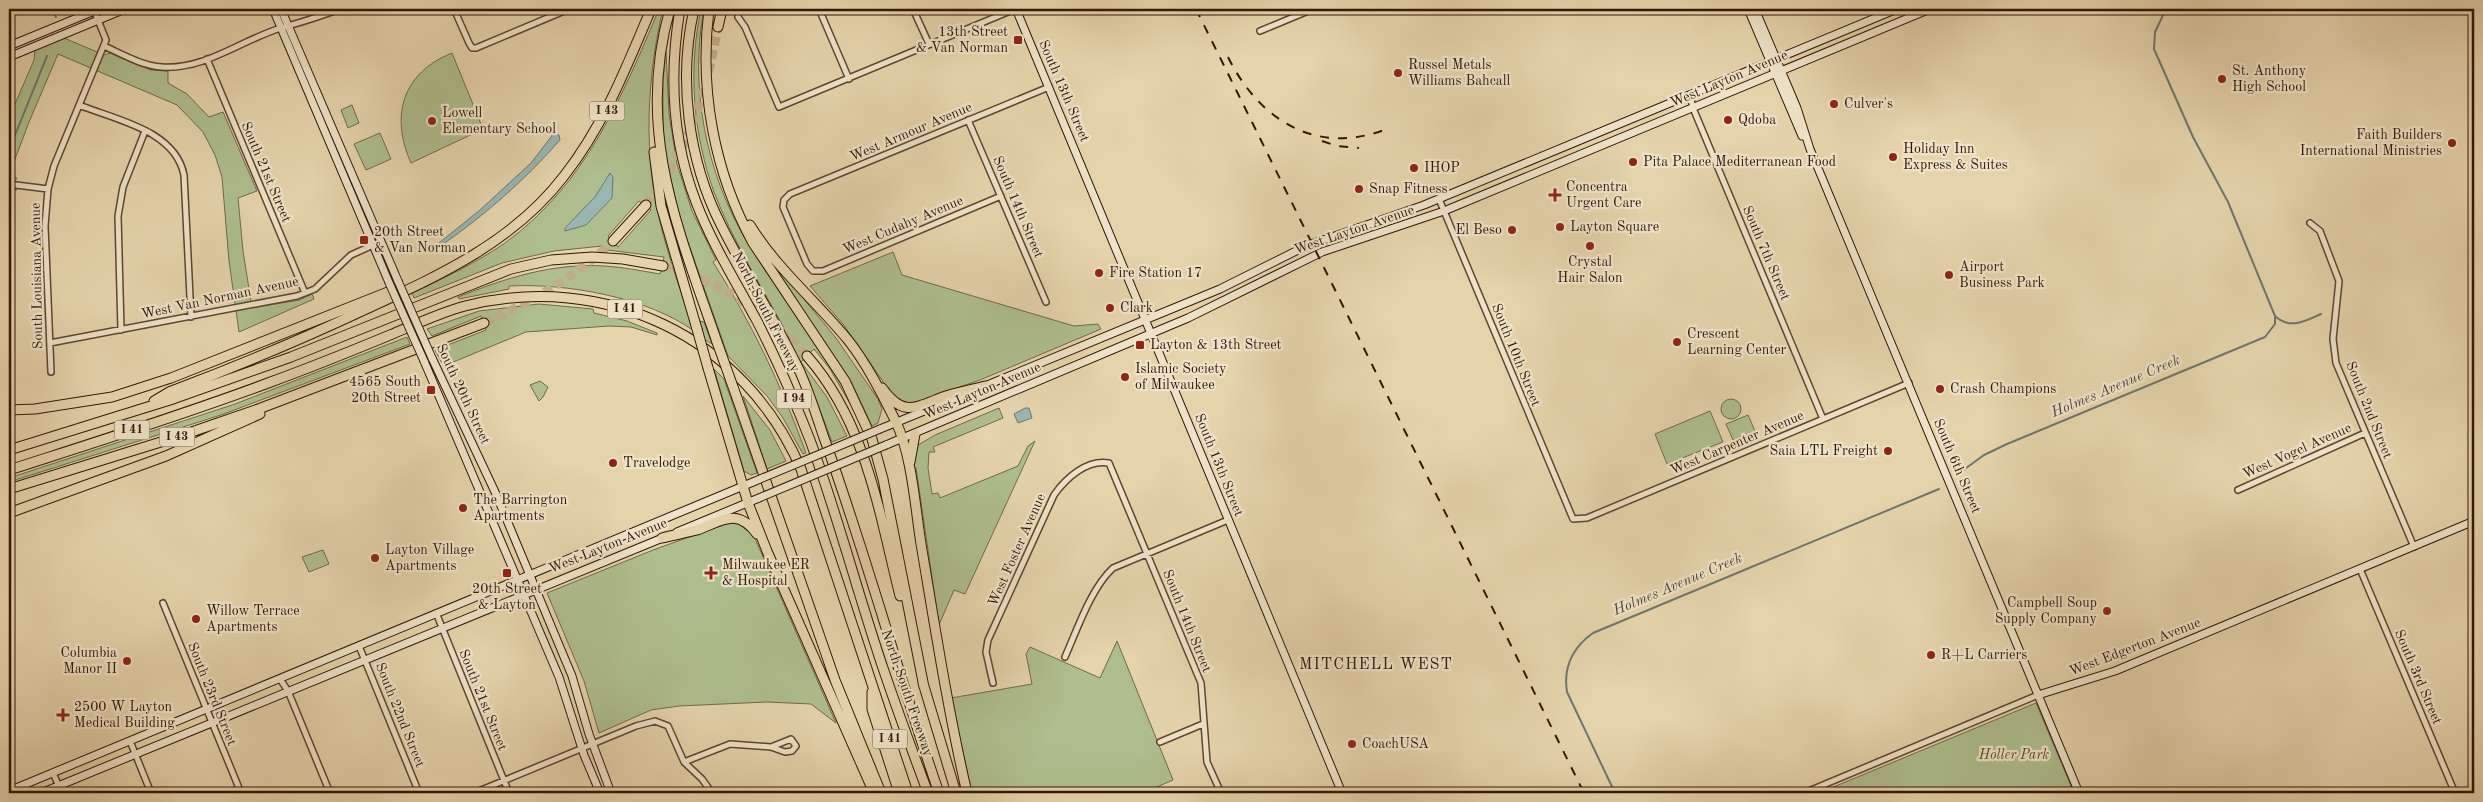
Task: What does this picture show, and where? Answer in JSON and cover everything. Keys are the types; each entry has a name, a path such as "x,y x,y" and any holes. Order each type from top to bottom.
{"highway":[{"name":"I 43","path":"141,408 170,392 293,343 429,279 475,255 516,226 563,178 595,134 651,9"},
{"path":"670,9 659,68 658,130 664,178 673,214 835,680 881,793"},
{"name":"North-South Freeway","path":"680,9 676,31 673,86 679,139 689,182 706,226 758,323 798,410 831,503 884,671 928,793"},
{"name":"North-South Freeway","path":"694,9 688,50 687,89 693,137 708,196 720,224 800,374 825,440 939,793"},
{"path":"709,9 705,69 708,103 729,194 741,221 754,243 845,381 872,439 883,479 924,687"},
{"path":"718,27 722,9"},
{"path":"658,130 654,137 654,150 661,206 748,503 766,550 874,793"},
{"path":"720,160 742,212 756,235 848,341 896,422 902,439 909,472 939,656 967,793"},
{"path":"613,241 646,205"},
{"name":"I 41","path":"9,450 291,357 511,269 551,260 584,258 623,259 662,266"},
{"path":"9,410 43,408 112,397 170,378 410,284 429,279"},
{"name":"I 41","path":"9,470 212,404 462,307 504,298 553,296 610,304 661,322 694,341 736,375 776,421 790,443 801,469 908,793"},
{"name":"I 43","path":"9,490 177,437 292,396 484,323"},
{"path":"807,356 839,401 862,447 924,687 956,793"},
{"path":"868,372 889,398 901,407 907,408 916,409 945,396 985,386"},
{"path":"9,512 171,454 288,403 292,396"},
{"path":"909,472 915,434"},
{"path":"662,538 696,530 730,518 738,519 752,527 766,550"},
{"path":"872,684 872,709 899,793"}],"street":[{"path":"9,46 96,9 98,20"},
{"path":"9,57 125,9"},
{"name":"South 20th Street","path":"273,9 284,27 432,358 496,494 577,688 592,744 610,793"},
{"name":"South 20th Street","path":"281,9 284,27 372,245 424,361 561,683 600,793"},
{"path":"104,46 159,67 182,67 207,59 284,27 339,9"},
{"path":"454,9 472,48 569,9"},
{"path":"819,9 849,79"},
{"path":"913,9 929,44"},
{"path":"738,17 745,27 779,107 1015,9"},
{"name":"South 13th Street","path":"1015,9 1342,793"},
{"path":"1260,31 1313,9"},
{"name":"South 6th Street","path":"1748,9 1778,73 1797,126 1810,148 2079,793"},
{"name":"South 6th Street","path":"1755,9 1772,60"},
{"name":"West Layton Avenue","path":"9,791 1220,289 1306,246 1439,199 1896,9"},
{"name":"West Layton Avenue","path":"41,793 60,790 135,755 288,691 915,434 1220,303 1277,272 1322,252 1444,211 1930,9"},
{"name":"South Louisiana Avenue","path":"50,372 45,226 48,189 106,40 98,20"},
{"name":"South 21st Street","path":"207,59 305,293"},
{"name":"West Armour Avenue","path":"813,271 807,264 783,207 784,200 790,194 1049,87"},
{"name":"South 7th Street","path":"1690,94 1693,108 1823,419"},
{"path":"79,106 145,131 164,141 181,162 184,176 191,317"},
{"name":"South 14th Street","path":"968,120 1046,302"},
{"path":"121,330 118,216 123,187 145,131"},
{"path":"16,185 48,189"},
{"name":"West Cudahy Avenue","path":"813,271 823,271 1001,196"},
{"name":"South 10th Street","path":"1439,199 1573,519"},
{"name":"South 2nd Street","path":"2310,223 2320,231 2337,272 2339,288 2334,339 2336,363 2414,547"},
{"name":"West Van Norman Avenue","path":"50,343 191,317 305,293 320,285 351,255 380,242"},
{"name":"West Carpenter Avenue","path":"1573,519 1587,518 1909,383"},
{"path":"441,401 450,397"},
{"name":"West Vogel Avenue","path":"2238,490 2366,433"},
{"name":"West Foster Avenue","path":"993,683 986,648 1054,495 1066,480 1078,471 1101,461 1109,463"},
{"name":"South 14th Street","path":"1109,463 1201,683 1207,762 1220,793"},
{"path":"1065,658 1102,580 1113,568 1147,552 1228,520"},
{"name":"West Edgerton Avenue","path":"1804,793 2038,695 2115,671 2474,521"},
{"name":"South 3rd Street","path":"2360,569 2455,793"},
{"name":"South 23rd Street","path":"163,603 241,793"},
{"name":"South 21st Street","path":"436,614 509,793"},
{"name":"South 22nd Street","path":"359,646 419,793"},
{"path":"280,679 288,691 330,793"},
{"path":"474,793 642,724 660,721 668,726 684,762 702,779 712,793"},
{"path":"1160,742 1203,724"},
{"path":"130,741 151,793"},
{"path":"684,762 730,744 771,747"},
{"path":"53,773 60,790"}],"green space":[{"path":"659,9 663,9 653,61 649,115 651,169 660,222 694,331 675,319 653,309 630,301 580,290 555,287 509,286 509,289 459,299 458,297 512,278 548,269 585,266 611,267 660,274 664,257 607,250 602,246 554,251 502,263 414,298 412,293 471,264 505,243 533,220 558,194 580,166 599,137 631,74","holes":["639,201 651,210 618,247 608,236"]},
{"path":"701,9 704,9 700,38 700,98 711,158 720,186 746,240 841,381 856,414 830,369 814,349 801,362 827,397 847,436 832,442 792,344 729,227 707,170 697,124 694,78 697,32"},
{"path":"64,38 104,55 110,53 151,70 168,71 168,83 187,94 209,117 223,112 257,191 238,198 243,251 252,308 299,300 312,294 314,299 239,332 229,261 222,177 215,155 203,132 177,105 58,54 9,175 9,118 34,60 35,50"},
{"path":"666,51 669,114 677,164 692,211 716,260 713,262 741,309 765,355 806,453 803,454 783,418 767,396 728,356 680,219 665,154 663,131 663,81"},
{"path":"452,53 483,129 411,163 402,129 402,113 405,98 412,84 422,72"},
{"path":"352,105 359,123 348,128 341,110"},
{"path":"380,133 391,159 366,170 354,144"},
{"path":"9,175 17,178 14,182 14,188 17,190 9,190"},
{"path":"893,252 902,275 1074,326 1098,324 1101,329 980,380 907,405 893,396 843,324 810,286"},
{"path":"766,253 836,338 878,399 882,409 878,423 872,426 851,381"},
{"path":"539,304 593,309 594,313 627,321 657,333 657,335 631,327 609,326 526,332 446,365 442,363 435,350 486,330 481,316 432,336 427,329 479,311"},
{"path":"699,321 704,322 712,344 704,339"},
{"path":"407,337 410,344 221,415 9,482 9,478 235,404"},
{"path":"714,369 724,379 757,473 751,475 744,471"},
{"path":"540,381 548,387 539,401 530,385"},
{"path":"743,396 770,430 786,461 767,469"},
{"path":"1731,399 1738,402 1741,409 1738,416 1731,419 1724,416 1721,409 1724,402"},
{"path":"999,408 1003,418 933,447 935,452 929,452 928,468 932,494 938,493 940,498 1018,466 1028,446 1035,441 965,594 954,590 939,625 916,468 914,466 915,447 935,435"},
{"path":"1710,411 1723,442 1667,464 1655,434"},
{"path":"1748,415 1755,431 1733,440 1726,424"},
{"path":"731,522 740,522 753,534 836,723 811,704 767,702 679,706 651,710 599,733 584,681 547,593 653,550"},
{"path":"323,550 329,564 309,572 302,557"},
{"path":"1117,641 1173,780 1143,793 972,793 951,698 1032,684 1026,654 1030,647 1100,678"},
{"name":"Holler Park","path":"2036,703 2074,793 1819,793"}],"water":[{"path":"554,133 559,135 560,140 518,184 472,223 439,247 439,243 480,210 531,163"},
{"path":"610,173 613,177 612,198 586,225 565,231 565,228 595,197"},
{"path":"1029,408 1032,418 1018,423 1014,414"}],"waterway":[{"path":"52,9 56,17"},
{"name":"Holmes Avenue Creek","path":"1958,474 1984,455 2007,444 2265,337 2275,324 2275,316 2228,202 2193,137 2154,49 2155,32 2166,9"},
{"path":"9,150 47,56"},
{"name":"Holmes Avenue Creek","path":"2275,316 2286,323 2298,323 2321,314"},
{"name":"Holmes Avenue Creek","path":"1615,793 1567,692 1566,674 1568,666 1574,652 1586,639 1593,633 1939,489"}],"tunnel":[{"path":"646,205 671,169 690,131 702,97 718,27"},
{"path":"484,323 552,288 584,266 613,241"},
{"path":"663,266 705,280 741,300 775,325 807,356"}],"railway":[{"path":"1196,9 1584,793"},
{"path":"1228,57 1240,79 1255,98 1272,114 1291,126 1312,134 1334,138 1358,137 1384,130"},
{"path":"1322,141 1337,146 1359,148"}],"place":[{"name":"13th Street & Van Norman","path":"1018,40"},
{"name":"Russel Metals Williams Bahcall","path":"1398,73"},
{"name":"St. Anthony High School","path":"2222,79"},
{"name":"Culver's","path":"1834,104"},
{"name":"Qdoba","path":"1728,120"},
{"name":"Lowell Elementary School","path":"432,121"},
{"name":"Faith Builders International Ministries","path":"2452,143"},
{"name":"Holiday Inn Express & Suites","path":"1893,157"},
{"name":"Pita Palace Mediterranean Food","path":"1633,162"},
{"name":"IHOP","path":"1414,168"},
{"name":"Snap Fitness","path":"1359,189"},
{"name":"Concentra Urgent Care","path":"1555,195"},
{"name":"Layton Square","path":"1560,227"},
{"name":"El Beso","path":"1512,230"},
{"name":"20th Street & Van Norman","path":"364,240"},
{"name":"Crystal Hair Salon","path":"1590,246"},
{"name":"Fire Station 17","path":"1099,273"},
{"name":"Airport Business Park","path":"1949,275"},
{"name":"Clark","path":"1110,308"},
{"name":"Crescent Learning Center","path":"1677,342"},
{"name":"Layton & 13th Street","path":"1140,345"},
{"name":"Islamic Society of Milwaukee","path":"1125,377"},
{"name":"Crash Champions","path":"1940,389"},
{"name":"4565 South 20th Street","path":"431,390"},
{"name":"Saia LTL Freight","path":"1888,451"},
{"name":"Travelodge","path":"613,463"},
{"name":"The Barrington Apartments","path":"463,508"},
{"name":"Layton Village Apartments","path":"375,558"},
{"name":"20th Street & Layton","path":"507,573"},
{"name":"Milwaukee ER & Hospital","path":"711,573"},
{"name":"Campbell Soup Supply Company","path":"2107,611"},
{"name":"Willow Terrace Apartments","path":"196,619"},
{"name":"R+L Carriers","path":"1931,655"},
{"name":"Columbia Manor II","path":"127,661"},
{"name":"2500 W Layton Medical Building","path":"63,715"},
{"name":"CoachUSA","path":"1352,744"}],"district":[{"name":"MITCHELL WEST","path":"1376,665"}]}
